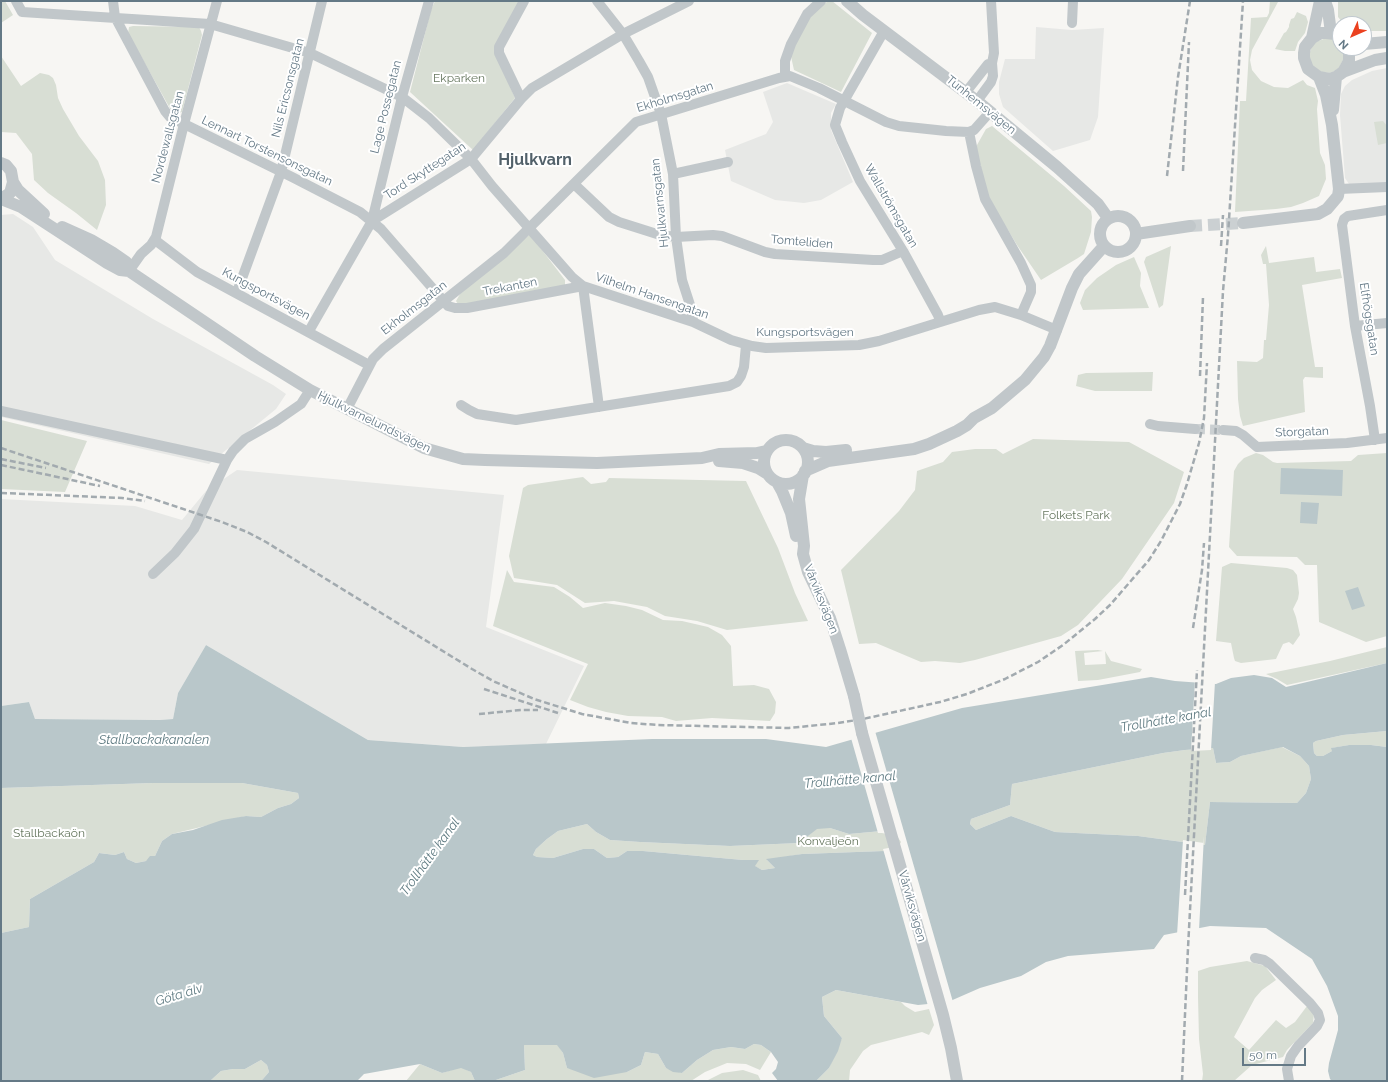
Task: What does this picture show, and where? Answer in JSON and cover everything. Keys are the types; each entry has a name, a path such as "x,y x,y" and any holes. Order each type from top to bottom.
{"street":[{"name":"Vilhelm Hansengatan","path":"16,1 22,12 210,24 310,53 402,97 429,118 471,159 572,277 583,286 693,322 731,340 746,344"},
{"name":"Lennart Torstensonsgatan","path":"113,1 115,18 165,111 170,117 360,212 381,229 443,301"},
{"name":"Nordewallsgatan","path":"155,240 217,1"},
{"name":"Nils Ericsonsgatan","path":"237,292 281,172 322,1"},
{"name":"Lage Possegatan","path":"372,221 402,97 429,1"},
{"path":"521,99 499,53 499,47 524,1"},
{"name":"Hjulkvarnsgatan","path":"597,1 623,34 648,77 661,114 672,174 676,237 682,280 692,311 693,322"},
{"name":"Tord Skyttegatan","path":"309,331 372,221 471,159 532,88 623,34 689,1"},
{"path":"821,1 807,14 791,44 785,61 785,76 795,77 886,122 899,126 969,132 974,130 990,112"},
{"name":"Tunhemsvägen","path":"847,1 884,31 966,92 1057,167 1098,204 1108,218"},
{"path":"977,101 991,82 993,70 992,62 994,53 991,1"},
{"path":"1072,23 1074,1"},
{"path":"1325,4 1334,16"},
{"path":"1325,4 1332,24"},
{"path":"1243,223 1318,214 1332,205 1338,196 1339,189 1332,125 1326,95 1318,78 1308,69 1304,58 1305,47 1312,38 1325,4"},
{"name":"Wallströmsgatan","path":"884,31 844,100 835,125 860,181 903,251 940,321"},
{"path":"1312,38 1321,33 1332,34"},
{"path":"1372,39 1386,42"},
{"path":"1372,43 1386,42"},
{"path":"1332,125 1340,74 1349,62 1349,56"},
{"path":"1318,78 1329,79 1374,60 1387,58"},
{"path":"966,92 981,72 988,64 992,62"},
{"name":"Ekholmsgatan","path":"347,409 369,365 383,349 504,253 636,122 785,76"},
{"path":"969,132 985,199 1018,258 1031,285 1031,292 1021,315"},
{"path":"672,174 728,162"},
{"name":"Hjulkvarnelundsvägen","path":"1,163 6,165 11,171 18,190 43,214 69,230 91,240 113,253 126,262 129,272"},
{"path":"1,199 10,193 14,182"},
{"name":"Tomteliden","path":"574,184 609,217 619,222 660,235 676,237 722,236 765,252 775,254 873,260 887,258 903,251"},
{"path":"1339,189 1387,187"},
{"name":"Hjulkvarnelundsvägen","path":"1,199 21,207 107,263 120,270 129,272 255,356 310,390 424,448 463,459 597,463 702,458 743,463 758,468 766,473"},
{"name":"Elfhögsgatan","path":"1375,440 1355,326 1342,225 1344,219 1348,216 1387,210"},
{"path":"1121,216 1132,222 1136,234 1133,244 1124,251 1113,252 1101,242 1100,231 1101,226 1108,218 1121,216"},
{"path":"1136,234 1190,226"},
{"path":"129,272 141,254 155,240"},
{"name":"Kungsportsvägen","path":"155,240 197,272 237,292 369,365"},
{"path":"777,482 790,483 797,480 804,473 828,461 919,447 957,431 967,425 974,418 992,408 1025,380 1044,357 1057,330 1072,288 1079,274 1104,246"},
{"path":"583,286 599,407"},
{"name":"Trekanten","path":"443,301 451,307 467,308 583,286"},
{"name":"Kungsportsvägen","path":"461,405 477,414 516,420 730,386 737,382 742,376 746,344 766,348 859,345 879,341 940,321 994,307 1021,315 1057,330"},
{"path":"1355,326 1387,323"},
{"path":"153,574 175,553 194,529 227,460 233,451 245,439 275,422 301,404 310,390"},
{"path":"1,411 227,460"},
{"path":"803,554 798,545 791,513 782,491 777,482 766,473 763,460 766,451 772,444 781,440 786,440 795,442 803,448 813,451 826,452 891,445 911,442 930,436 965,419 974,418"},
{"path":"1150,424 1195,429"},
{"name":"Storgatan","path":"1223,430 1236,431 1257,447 1347,443 1387,438"},
{"path":"803,448 808,461 804,473"},
{"name":"Hjulkvarnelundsvägen","path":"702,458 719,454 758,453 766,451"},
{"name":"Vårviksvägen","path":"804,473 799,499 804,546 803,554 813,584 830,618 854,696 862,733 943,1015 957,1081"},
{"path":"1255,958 1264,960 1270,964 1310,1003 1318,1013 1320,1020 1317,1026 1298,1046 1291,1056 1287,1069 1289,1081"}],"shaded area":[{"path":"1036,27 1072,30 1104,28 1098,117 1090,140 1053,151 1003,107 999,94 999,82 1005,59 1035,59"},
{"path":"1387,68 1387,185 1349,184 1345,178 1340,115 1341,94 1345,86 1352,80 1372,71"},
{"path":"787,83 836,104 831,113 831,130 853,182 821,200 804,203 775,200 731,181 725,150 766,134 773,122 763,92"},
{"path":"13,214 33,227 55,260 153,319 273,385 286,394 276,409 209,464 1,417 1,215"},
{"path":"237,470 504,495 486,627 584,666 546,744 463,747 368,740 206,645 178,693 173,719 35,719 29,702 1,706 1,499 135,506 182,520 206,491"}],"green space":[{"path":"1,1 5,1 13,15 1,23"},
{"name":"Ekparken","path":"435,1 519,1 495,52 515,98 473,150 410,92 431,10"},
{"path":"828,1 832,1 872,33 841,92 794,70 790,52 812,14"},
{"path":"1270,1 1278,2 1252,50 1250,60 1252,70 1261,81 1274,87 1288,88 1303,80 1307,85 1315,88 1318,101 1317,109 1320,153 1325,165 1326,179 1319,196 1303,203 1291,207 1276,209 1235,212 1240,101 1246,101 1251,18 1267,17 1269,13"},
{"path":"1338,1 1387,1 1387,31 1372,31 1372,16 1338,16"},
{"path":"1297,12 1306,16 1308,22 1305,33 1298,42 1295,51 1275,49 1289,27 1291,19 1294,18"},
{"path":"129,27 199,27 202,35 182,112 177,114 172,112 128,33"},
{"path":"1326,38 1332,39 1332,56 1344,56 1339,68 1328,73 1316,69 1311,64 1310,52 1312,46 1316,42"},
{"path":"1,56 21,86 40,73 49,75 53,78 56,85 58,98 63,109 79,136 98,161 105,180 106,205 97,230 48,193 34,180 32,154 16,133 1,132"},
{"path":"1383,121 1387,126 1387,143 1378,145 1374,122"},
{"path":"992,126 1064,186 1091,211 1091,232 1084,254 1041,280 1017,245 989,199 977,152 977,145 986,129"},
{"path":"529,235 565,280 565,285 469,304 458,304 456,301 460,294"},
{"path":"1171,246 1163,305 1159,308 1144,262 1146,257"},
{"path":"1266,246 1269,263 1314,257 1316,272 1340,269 1342,278 1302,285 1315,367 1323,367 1323,378 1305,377 1303,380 1305,412 1243,426 1238,399 1237,361 1257,362 1263,358 1269,305 1266,264 1263,264 1261,255"},
{"path":"1134,257 1141,273 1140,286 1149,308 1083,310 1080,303 1085,290 1097,278 1116,265"},
{"path":"1153,372 1152,391 1095,391 1076,386 1078,375 1086,373"},
{"path":"1,420 87,441 65,492 1,489"},
{"name":"Folkets Park","path":"1033,439 1129,442 1184,472 1174,503 1122,579 1078,625 1061,636 975,660 960,663 935,661 921,662 876,643 859,644 841,570 899,511 915,490 917,471 943,462 952,452 975,449 996,449 1003,454"},
{"path":"1256,453 1263,455 1277,463 1351,461 1358,455 1387,453 1387,636 1366,642 1319,622 1317,565 1305,565 1297,557 1237,556 1229,547 1234,471 1244,458"},
{"path":"583,477 591,484 606,482 609,478 746,481 778,548 795,593 808,621 727,630 697,621 665,616 647,607 614,601 585,603 557,585 514,578 509,556 523,488 528,485"},
{"path":"1231,563 1287,568 1293,570 1297,575 1299,593 1293,609 1300,635 1293,645 1289,642 1283,644 1276,659 1241,663 1235,661 1231,643 1216,641 1222,567"},
{"path":"507,570 514,582 554,587 570,597 583,608 605,603 626,606 642,610 663,620 682,621 708,627 722,635 731,646 733,686 754,685 769,689 776,702 775,713 770,721 712,718 676,721 662,717 628,716 606,712 570,700 588,664 493,626"},
{"path":"1387,647 1387,663 1287,685 1266,674 1330,661"},
{"path":"1075,651 1103,651 1084,653 1085,665 1106,664 1105,651 1111,661 1142,669 1140,672 1098,680 1078,681"},
{"path":"1387,731 1387,747 1349,745 1332,748 1332,751 1323,756 1317,756 1314,753 1313,743 1316,741 1343,735"},
{"path":"1282,747 1300,756 1309,766 1311,779 1306,793 1297,803 1210,802 1205,845 1138,836 1055,832 1011,816 976,830 970,824 971,819 1010,805 1012,784 1163,753 1213,748 1216,763 1230,762 1241,756"},
{"name":"Stallbackaön","path":"153,783 242,783 298,793 299,798 291,804 278,808 261,817 246,816 172,834 162,841 155,856 146,861 136,863 127,859 124,852 115,855 99,853 94,862 30,899 29,927 1,933 1,788"},
{"name":"Konvaljeön","path":"587,824 596,832 610,840 640,842 730,846 799,843 817,828 830,828 849,834 882,831 898,834 903,841 901,848 884,851 802,854 767,860 775,868 762,870 754,866 758,860 643,851 627,851 618,857 607,858 594,849 583,849 553,858 537,857 533,855 536,849 558,831"},
{"path":"1247,961 1265,966 1276,980 1262,990 1255,998 1234,1037 1249,1050 1276,1020 1286,1028 1295,1022 1307,1006 1314,1014 1313,1023 1287,1050 1283,1057 1252,1065 1234,1081 1202,1081 1203,1074 1199,1039 1198,971 1210,967"},
{"path":"836,990 901,1002 915,1012 929,1009 934,1025 929,1035 922,1032 871,1045 863,1051 850,1070 849,1081 816,1081 829,1068 842,1038 824,1016 822,997"},
{"path":"754,1044 761,1045 771,1052 760,1070 746,1064 727,1063 705,1072 691,1081 493,1081 525,1070 524,1045 558,1045 563,1053 567,1068 627,1072 641,1065 645,1052 658,1054 666,1068 682,1073 697,1060 713,1050 731,1047 745,1049"},
{"path":"261,1060 267,1065 269,1072 262,1080 210,1081 221,1071 245,1069"},
{"path":"420,1064 442,1073 461,1067 471,1072 475,1081 406,1081"},
{"path":"743,1070 758,1075 761,1081 706,1081 722,1073"}],"water":[{"path":"1281,468 1343,470 1342,496 1280,494"},
{"path":"1301,502 1319,503 1317,524 1300,523"},
{"path":"1358,587 1365,606 1352,610 1345,591"},
{"path":"206,645 368,740 463,747 652,739 766,739 826,747 962,708 1151,677 1175,681 1216,684 1231,678 1254,675 1272,678 1286,687 1387,663 1387,731 1343,735 1313,743 1314,753 1317,756 1323,756 1332,751 1331,748 1349,745 1387,747 1387,1081 1332,1081 1330,1079 1328,1071 1329,1063 1338,1030 1338,1016 1327,986 1312,959 1266,928 1210,926 1164,935 1154,949 1068,956 1046,962 1021,976 980,988 948,1002 918,1005 836,990 822,997 824,1016 842,1038 838,1051 829,1068 816,1081 778,1081 772,1073 776,1069 778,1062 771,1052 761,1045 754,1044 745,1049 731,1047 713,1050 697,1060 682,1073 673,1072 666,1068 658,1054 645,1052 641,1065 627,1072 594,1078 567,1068 563,1053 557,1045 524,1045 525,1070 493,1081 475,1081 471,1072 461,1068 442,1073 420,1064 364,1074 357,1081 260,1081 269,1072 267,1065 261,1060 245,1069 221,1071 210,1081 1,1081 1,933 29,927 30,899 94,862 99,853 115,855 124,852 127,859 136,863 146,861 150,856 155,856 162,841 172,834 193,830 222,820 246,816 261,817 278,808 291,804 299,798 298,793 242,783 153,783 1,788 1,706 29,702 35,719 160,720 173,719 178,693","holes":["1283,747 1300,756 1309,766 1311,779 1306,793 1297,803 1210,802 1205,845 1138,836 1055,832 1011,816 976,830 970,824 971,819 1010,805 1012,784 1163,753 1213,748 1216,763 1230,762 1241,756","587,824 596,832 610,840 640,842 730,846 799,843 817,829 830,828 849,834 882,831 898,834 903,841 900,848 884,851 802,854 766,859 775,868 762,870 755,866 759,860 743,860 643,851 627,851 618,857 607,858 594,849 583,849 553,858 537,857 533,855 536,849 558,831"]}],"pier":[{"path":"1195,680 1215,682 1211,750 1191,751"},
{"path":"875,731 953,1002 948,1004 928,1006 883,849 899,846 901,842 897,836 878,833 851,738"},
{"path":"1183,840 1204,843 1199,930 1177,935"}],"tunnel":[{"path":"1190,226 1243,223"},
{"path":"1195,429 1223,430"}],"railway":[{"path":"1167,176 1178,77 1190,1"},
{"path":"1182,1081 1223,291 1243,1"},
{"path":"1183,171 1189,42"},
{"path":"1221,246 1223,215"},
{"path":"1200,376 1203,297"},
{"path":"1,448 222,522 247,532 266,542 472,669 493,681 534,699 582,714 631,723 789,728 863,719 940,702 967,694 1005,679 1038,662 1063,645 1095,619 1110,605 1149,560 1161,541 1180,504 1199,443 1204,418 1207,363"},
{"path":"1,459 46,468"},
{"path":"1,465 100,486"},
{"path":"1,493 122,498 145,501"},
{"path":"1193,628 1202,570 1204,543"},
{"path":"1185,895 1197,670"},
{"path":"484,689 558,713"},
{"path":"479,714 538,710"}],"district":[{"name":"Hjulkvarn","path":"535,160"}],"water label":[{"name":"Trollhätte kanal","path":"1166,720"},
{"name":"Stallbackakanalen","path":"154,740"},
{"name":"Trollhätte kanal","path":"850,780"},
{"name":"Trollhätte kanal","path":"430,857"},
{"name":"Göta älv","path":"179,995"}]}
